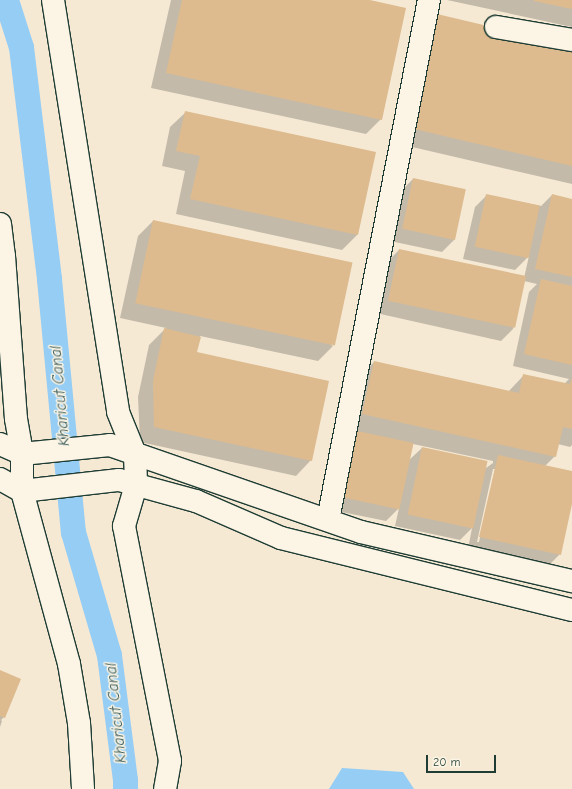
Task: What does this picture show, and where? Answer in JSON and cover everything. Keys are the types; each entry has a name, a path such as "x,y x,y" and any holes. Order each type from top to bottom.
{"street":[{"path":"53,0 118,412 135,454 127,483 124,526 170,761 165,789"},
{"path":"328,520 429,0"},
{"path":"496,27 572,40"},
{"path":"0,224 4,256 16,419 27,454 31,490 69,664 79,723 83,789"},
{"path":"0,444 27,454 110,445 361,532 572,581"},
{"path":"0,479 31,490 127,483 196,501 281,538 572,610"}],"water":[{"path":"342,768 403,772 414,789 329,789"}],"building":[{"path":"182,0 370,0 406,8 382,120 166,73"},
{"path":"534,0 572,0 572,9 534,1"},
{"path":"437,14 572,46 572,166 410,128"},
{"path":"185,111 376,152 358,235 190,199 200,156 176,151"},
{"path":"413,178 466,189 455,240 402,229"},
{"path":"486,194 540,205 529,258 475,247"},
{"path":"552,194 572,199 572,277 535,269"},
{"path":"153,220 353,262 335,346 135,303"},
{"path":"399,249 526,276 515,328 388,301"},
{"path":"541,279 572,286 572,365 524,354"},
{"path":"164,328 201,337 197,352 329,381 312,461 154,427 153,381"},
{"path":"374,361 519,393 523,374 570,384 572,378 572,429 563,427 556,457 362,414"},
{"path":"348,429 414,443 399,509 334,496"},
{"path":"422,447 488,461 473,528 408,514"},
{"path":"498,455 572,471 572,504 561,555 479,537"},
{"path":"0,670 21,679 5,718 0,716"}],"waterway":[{"name":"Kharicut Canal","path":"6,0 21,47 49,279 73,532 109,655 125,789"}]}
